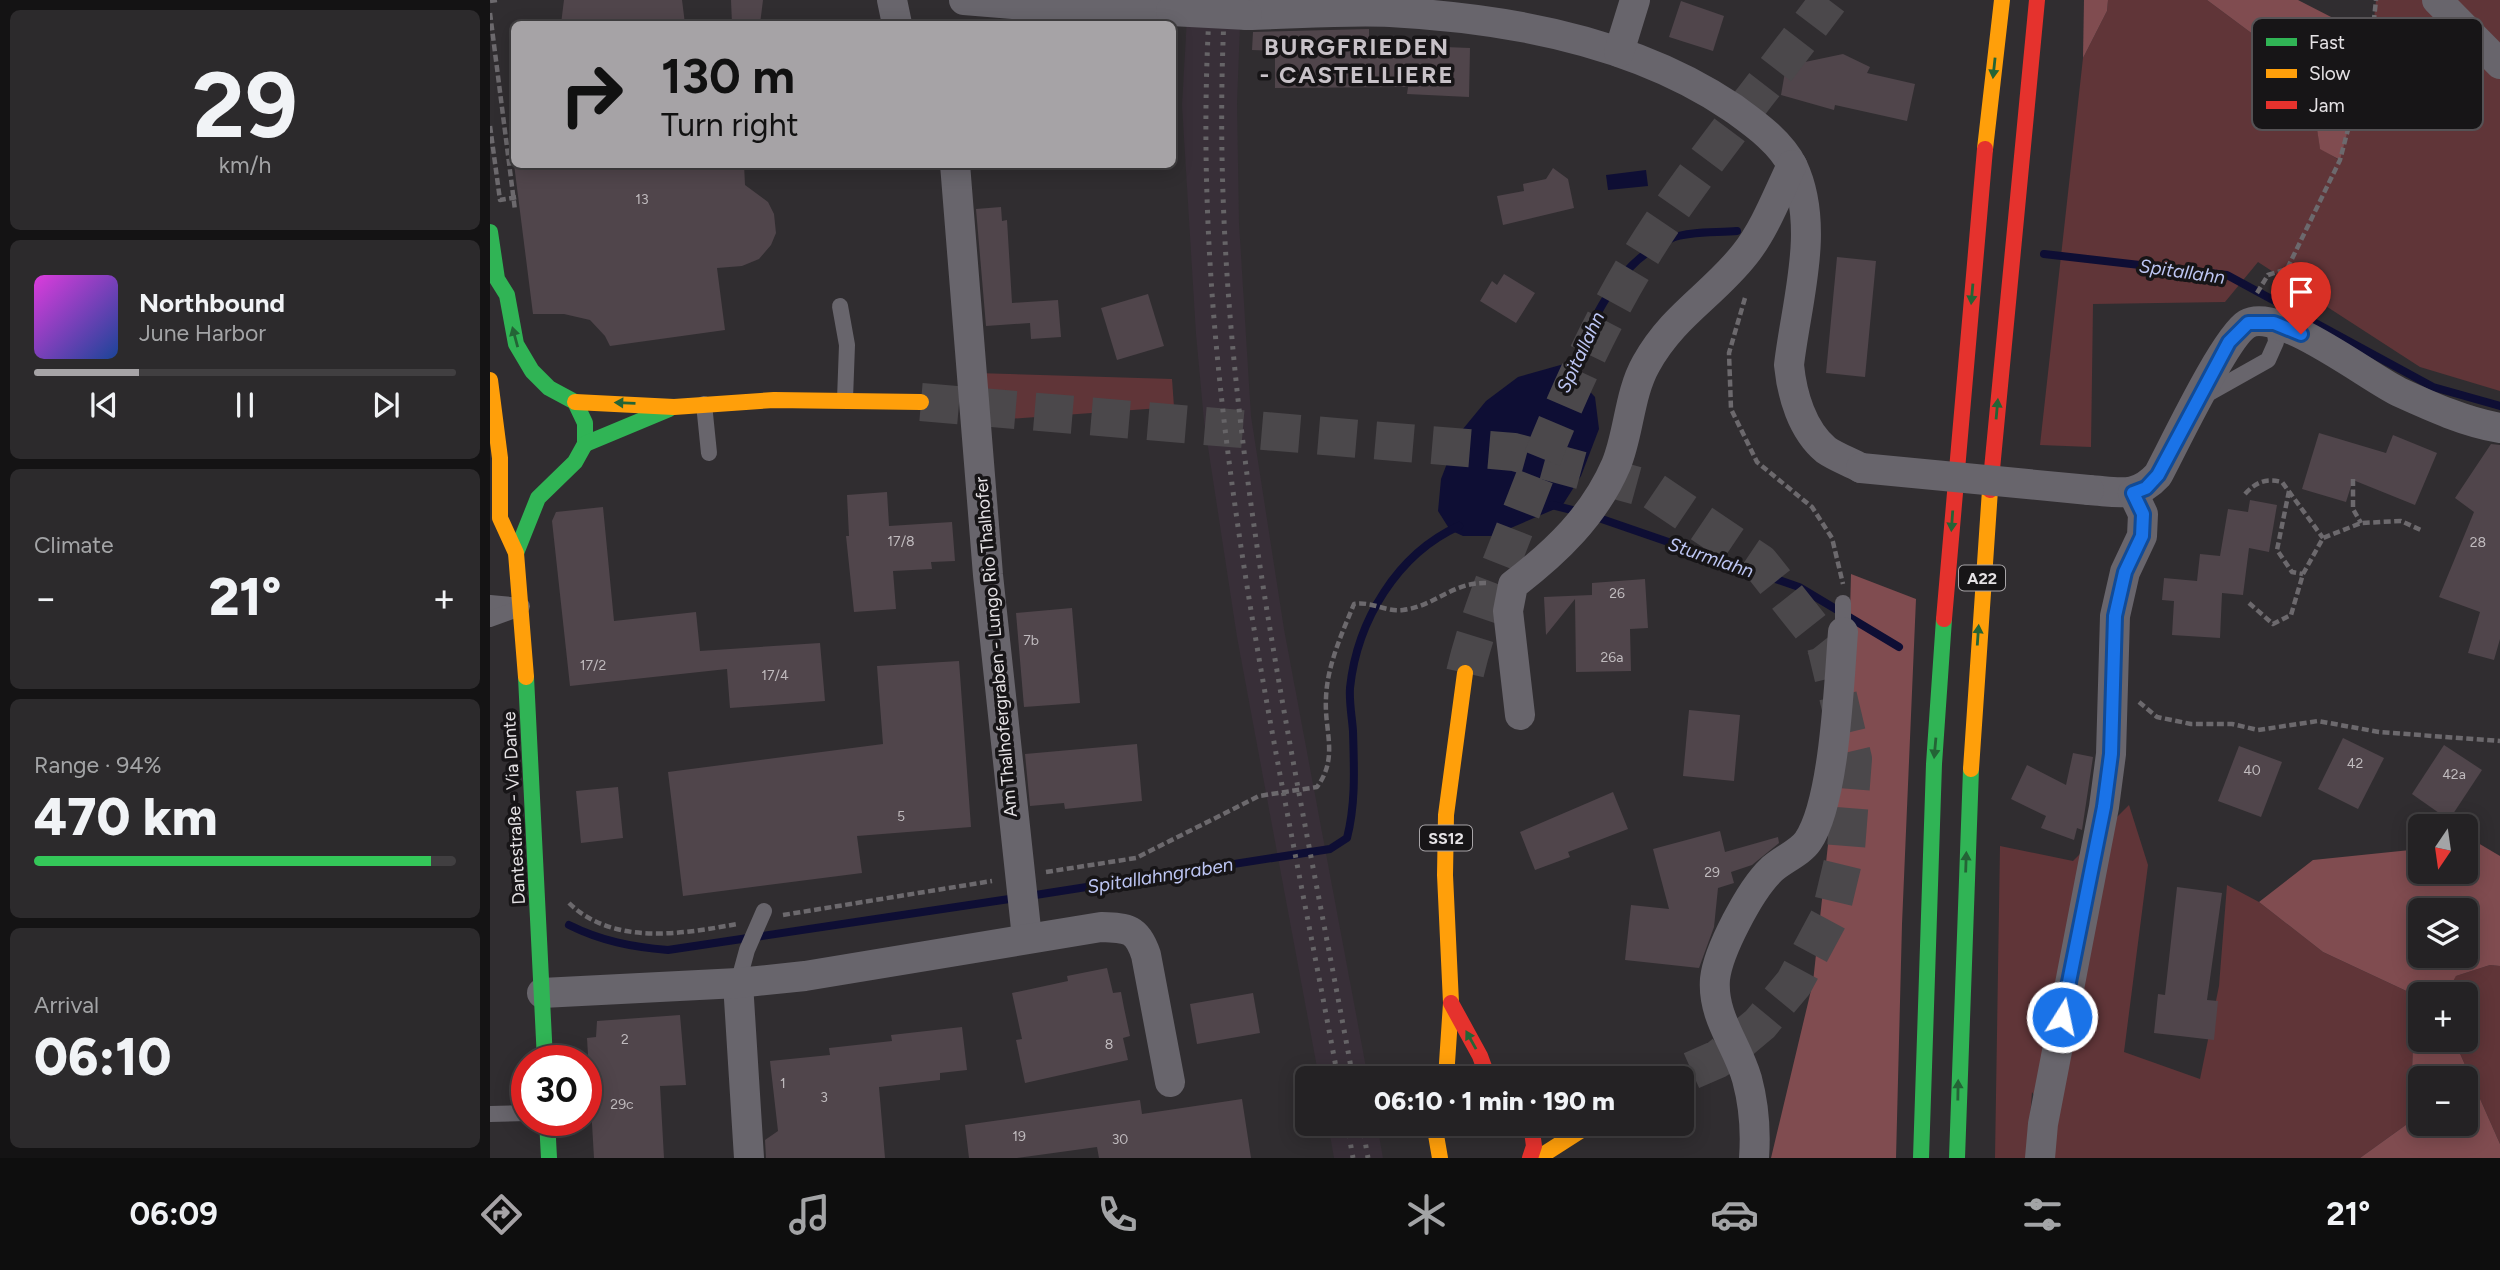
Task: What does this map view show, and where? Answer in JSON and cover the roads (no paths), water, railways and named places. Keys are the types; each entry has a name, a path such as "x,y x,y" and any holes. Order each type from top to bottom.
{"main road":[{"name":"A22","path":"1921,1158 1934,764 1953,501 2002,0"},
{"name":"A22","path":"1956,1158 1973,710 1984,547 2037,0"},
{"path":"490,232 494,277 507,295 516,344 532,371 549,388 575,402 674,407 845,399 921,402"},
{"name":"Dantestraße - Via Dante","path":"490,380 500,458 500,519 516,553 522,607 544,1045"},
{"path":"531,390 549,388"},
{"path":"497,425 511,399"},
{"path":"575,402 585,423 585,443 674,407"},
{"name":"Dantestraße - Via Dante","path":"516,553 538,498 557,476 575,462 585,443"},
{"path":"500,458 516,471"},
{"path":"537,479 557,476"},
{"name":"SS12","path":"1448,1066 1451,1003 1445,876 1446,815 1465,673"},
{"name":"SS12","path":"1451,1003 1482,1066"},
{"path":"548,1136 549,1158"},
{"path":"1436,1136 1440,1158"},
{"path":"1530,1158 1534,1146 1533,1136"},
{"path":"1538,1158 1572,1136"}],"street":[{"path":"892,0 896,21"},
{"path":"964,0 1051,8 1247,15 1389,12 1468,19 1619,52 1709,92 1762,128 1792,165 1804,201 1805,240 1789,366 1791,386 1807,426 1827,450 1861,468 2133,493 2146,488 2158,475 2229,342 2248,323 2274,323 2301,334 2397,391 2475,424 2500,428"},
{"path":"1619,52 1635,0"},
{"path":"2437,0 2455,18"},
{"path":"2483,47 2500,64"},
{"path":"1520,715 1508,611 1513,584 1551,556 1587,514 1616,466 1645,366 1665,335 1693,303 1746,253 1792,165"},
{"name":"Am Thalhofergraben - Lungo Rio Thalhofer","path":"953,168 970,370 1027,938"},
{"path":"2040,1158 2043,1124 2104,807 2111,754 2115,616 2125,572 2142,536 2143,514 2133,493"},
{"path":"1754,1158 1756,1130 1746,1077 1715,1007 1716,977 1728,935 1769,872 1808,842 1823,805 1835,728 1843,620"},
{"path":"542,993 738,983 805,976 1027,938 1101,927 1126,928 1140,939 1170,1082"},
{"path":"738,983 749,1158"}],"lane":[{"path":"840,306 847,345 845,399"},
{"path":"704,404 709,453"},
{"path":"490,603 522,607"},
{"path":"490,620 522,607"},
{"path":"738,983 747,950 764,911"},
{"path":"490,1114 511,1113"}],"waterway":[{"name":"Spitallahn","path":"1568,379 1595,317 1619,279 1634,263 1672,238 1695,233 1737,231"},
{"name":"Spitallahn","path":"2044,254 2227,275 2433,387 2500,406"},
{"name":"Sturmlahn","path":"1552,505 1580,512"},
{"name":"Sturmlahn","path":"1593,516 1799,587 1899,647"},
{"name":"Spitallahngraben","path":"1029,896 1330,849 1347,838 1354,785 1350,688 1361,638 1384,592 1399,572 1437,538 1459,526"},
{"name":"Spitallahngraben","path":"569,925 617,942 668,950 1016,898"}],"tunnel":[{"path":"1465,673 1488,597 1547,446 1580,370 1617,296 1680,197 1829,0"},
{"path":"921,402 1514,452 1652,490 1760,563 1826,646 1853,759 1846,849 1830,916 1794,983 1760,1024 1718,1059 1694,1070"}],"railway":[{"path":"1210,0 1206,136 1211,272 1223,407 1240,542 1262,676 1336,1066"},
{"path":"1225,0 1222,136 1227,272 1239,407 1256,542 1278,676 1351,1066"},
{"path":"1349,1136 1353,1158"},
{"path":"1364,1136 1368,1158"}],"district":[{"name":"BURGFRIEDEN - CASTELLIERE","path":"1357,61"}]}
